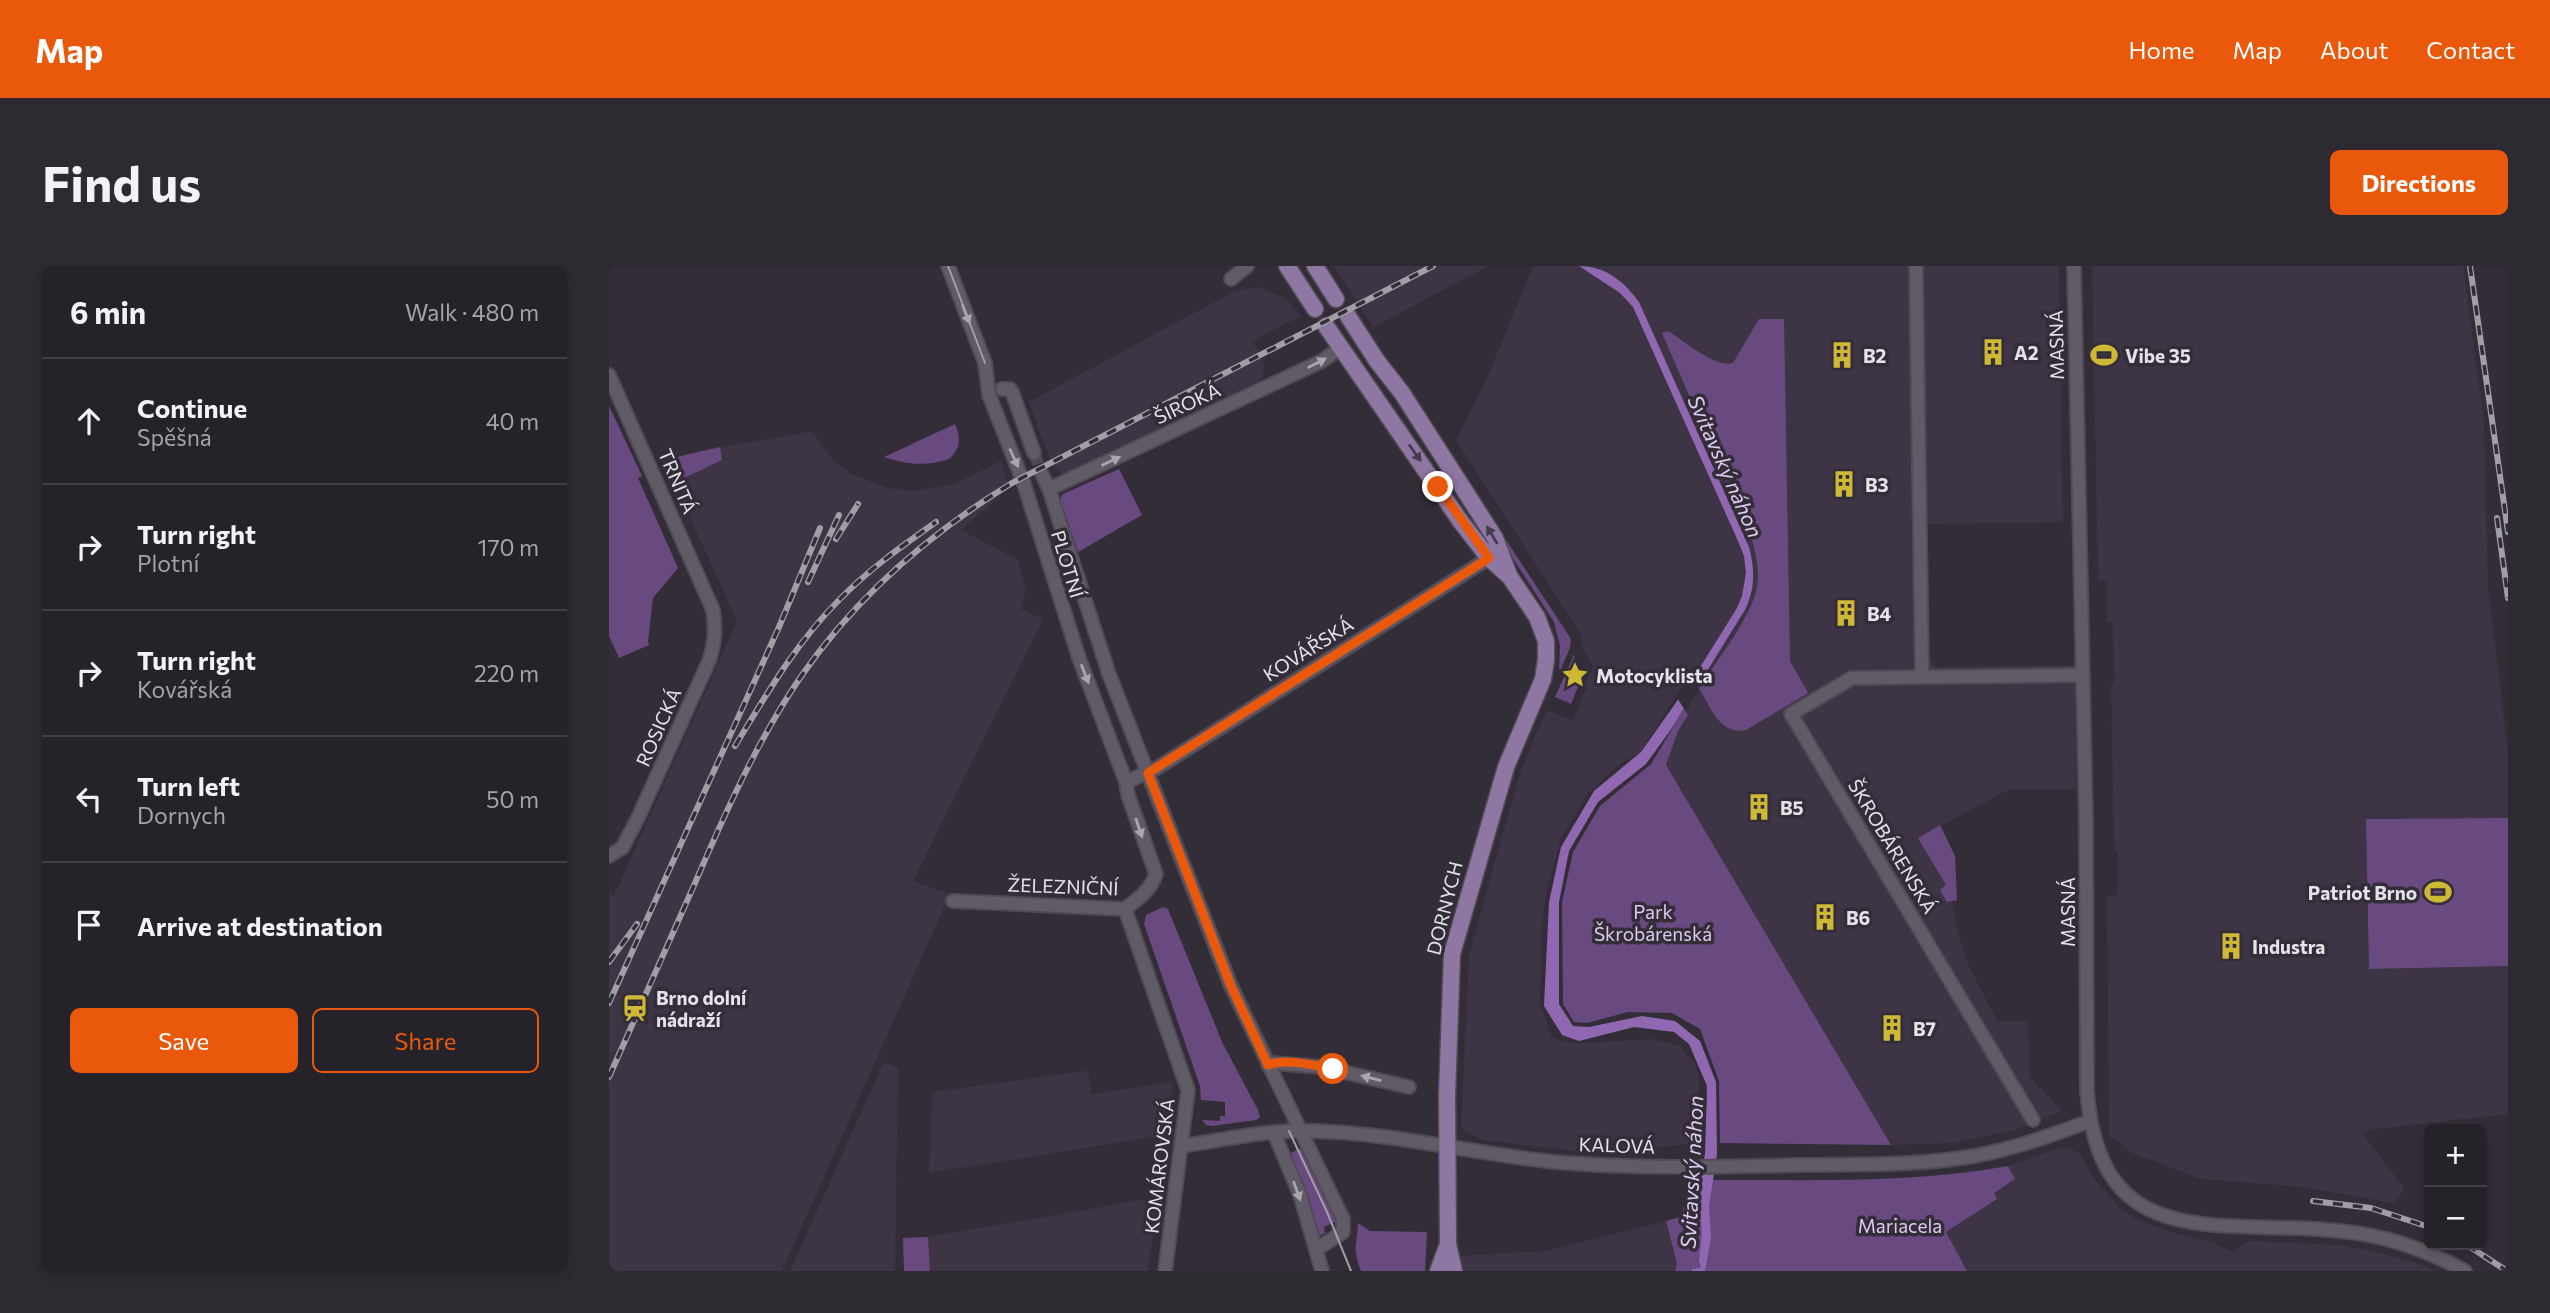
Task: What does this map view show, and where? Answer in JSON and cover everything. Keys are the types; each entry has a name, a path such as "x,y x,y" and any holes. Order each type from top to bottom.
{"main road":[{"path":"1287,266 1315,309"},
{"path":"1315,266 1336,299"},
{"name":"DORNYCH","path":"1348,316 1402,393 1495,538 1510,577 1541,624 1546,641 1543,679 1499,788 1452,954 1447,1095 1448,1244 1454,1271"},
{"name":"DORNYCH","path":"1326,326 1461,522 1489,558 1510,577"},
{"path":"1438,1271 1448,1244"}],"street":[{"name":"PLOTNÍ","path":"947,266 985,363 989,395 1024,484 1079,659 1126,782 1128,795 1156,874"},
{"path":"1231,279 1247,266"},
{"path":"1916,266 1922,676"},
{"name":"MASNÁ","path":"2074,266 2087,1090 2090,1121 2101,1161 2113,1181 2127,1195 2141,1206 2163,1215 2225,1227 2342,1231 2393,1242 2426,1253 2465,1271"},
{"name":"ŠIROKÁ","path":"1049,489 1322,360 1341,348"},
{"name":"TRNITÁ","path":"609,375 710,604"},
{"path":"1002,389 1010,389 1012,392 1034,453"},
{"name":"PLOTNÍ","path":"1042,474 1096,636 1235,997 1344,1224 1341,1234 1317,1249"},
{"name":"KOVÁŘSKÁ","path":"1126,782 1148,773 1489,558"},
{"name":"ROSICKÁ","path":"609,856 622,848 637,820 709,661 716,631 710,604"},
{"name":"ŠKROBÁRENSKÁ","path":"2033,1121 1791,714 1852,678 2082,675"},
{"name":"ŽELEZNIČNÍ","path":"953,901 1125,909 1143,895 1156,874"},
{"name":"KOMÁROVSKÁ","path":"1125,909 1187,1082 1188,1097 1165,1271"},
{"path":"1268,1065 1300,1064 1333,1069 1409,1087"},
{"name":"KALOVÁ","path":"1181,1146 1299,1131 1392,1137 1562,1163 1690,1166 1881,1164 1957,1159 2016,1147 2090,1121"},
{"path":"1274,1133 1300,1195 1322,1271"}],"shaded area":[{"path":"1334,266 1489,266 1373,327"},
{"path":"1533,266 2059,266 2063,522 1928,524 1929,659 1935,667 2075,665 2076,789 2008,790 1939,827 1945,874 1969,966 1997,1021 2028,1021 2030,1077 2062,1111 2011,1131 1953,1143 1891,1145 1666,765 1678,731 1688,715 1673,693 1675,698 1640,753 1620,764 1588,793 1560,840 1546,894 1542,927 1540,1004 1552,1037 1565,1042 1652,1039 1680,1046 1695,1064 1699,1077 1699,1143 1585,1152 1483,1140 1465,1132 1461,1127 1469,956 1498,850 1522,767 1547,710 1573,721 1585,690 1582,689 1593,666 1582,648 1582,636 1456,440 1487,378"},
{"path":"1579,266 1597,269 1613,276 1639,302 1749,547 1752,563 1753,578 1746,608 1672,728 1646,764 1598,802 1569,851 1559,902 1559,1004 1573,1026 1589,1027 1642,1016 1675,1021 1700,1041 1716,1082 1717,1154 1709,1206 1711,1238 1705,1271 1692,1269 1701,1266 1699,1261 1702,1233 1698,1192 1705,1154 1707,1086 1689,1044 1674,1032 1634,1027 1579,1041 1562,1035 1544,1006 1549,902 1561,847 1594,791 1641,752 1694,677 1737,608 1746,573 1744,556 1633,307 1620,293"},
{"path":"2092,266 2463,266 2484,421 2488,587 2508,753 2508,818 2366,819 2369,969 2508,966 2508,1114 2375,1129 2362,1133 2405,1189 2393,1203 2303,1187 2201,1179 2132,1153 2109,1135 2107,896 2118,895 2118,851 2114,850 2111,686 2114,685 2113,622 2107,622 2107,580 2098,580"},
{"path":"1258,287 1284,297 1301,316 1252,341 1264,366 1263,377 1259,381 1068,473 1061,473 1052,465 1029,402 1235,291"},
{"path":"813,433 833,460 851,474 887,488 911,491 954,484 1001,461 1009,488 961,530 1018,560 1026,590 1021,609 1043,619 913,881 950,894 782,1271 609,1271 609,894 614,896 737,621 674,483 722,460 720,447"},
{"path":"884,1062 898,1068 895,1271 790,1271"},
{"path":"1088,1071 1091,1094 1173,1082 1167,1135 929,1173 932,1092"},
{"path":"2060,1148 2069,1148 2080,1154 2095,1180 2119,1207 2136,1219 2167,1231 2213,1242 2234,1253 2243,1243 2254,1241 2339,1245 2372,1251 2436,1271 1967,1271 1946,1232 1997,1199 1993,1193 2011,1175 2008,1166"},
{"path":"1158,1197 1148,1271 930,1271 928,1237"},
{"path":"1666,1221 1677,1264 1675,1271 1457,1271 1457,1256 1545,1251"}],"green space":[{"path":"1759,319 1784,319 1790,661 1808,693 1746,730 1737,731 1717,718 1699,688 1739,628 1752,603 1758,580 1756,555 1662,333 1668,331 1718,362 1733,363"},
{"path":"609,406 642,476 638,478 678,568 653,598 649,645 619,658 609,636"},
{"path":"955,424 959,443 949,459 915,464 884,457"},
{"path":"720,447 722,460 674,483 669,468 676,457"},
{"path":"1119,469 1142,515 1078,552 1060,499 1063,494"},
{"path":"1491,517 1571,639 1559,673 1560,646 1554,622 1487,518"},
{"path":"1574,655 1583,674 1571,704 1555,697"},
{"name":"Park Škrobárenská","path":"1684,709 1688,715 1678,731 1666,765 1891,1145 1720,1143 1719,1081 1700,1029 1672,1013 1628,1012 1587,1023 1574,1022 1563,1004 1562,902 1573,852 1600,806 1651,764"},
{"name":"Patriot Brno","path":"2508,818 2508,966 2369,969 2366,819"},
{"path":"1940,825 1955,856 1957,900 1947,902 1940,890 1946,885 1918,838"},
{"path":"1163,907 1168,909 1222,1042 1258,1110 1260,1117 1256,1120 1212,1126 1206,1125 1202,1120 1220,1121 1220,1116 1225,1116 1225,1102 1201,1100 1200,1086 1144,924 1146,915"},
{"path":"1301,1148 1338,1220 1337,1226 1335,1222 1324,1227 1325,1233 1317,1237 1289,1154"},
{"name":"Mariacela","path":"2008,1166 2015,1179 1994,1193 1997,1199 1946,1232 1967,1271 1675,1271 1677,1264 1666,1221 1681,1217 1688,1190 1687,1180 1888,1179"},
{"path":"1358,1223 1370,1231 1427,1232 1425,1271 1361,1271 1356,1251"},
{"path":"928,1237 930,1271 904,1271 903,1238"}],"pier":[{"path":"1690,675 1699,689 1686,712 1676,696"}],"tunnel":[{"path":"1034,453 1042,474"}],"tram line":[{"path":"948,266 985,363"},
{"path":"1289,1131 1351,1271"}],"railway":[{"path":"609,1077 757,750 786,699 823,646 871,593 952,523 1012,483 1433,266"},
{"path":"2470,266 2508,532"},
{"path":"836,539 858,504"},
{"path":"808,582 839,515"},
{"path":"2497,518 2508,598"},
{"path":"735,746 783,670 823,617 873,568 936,522"},
{"path":"609,1003 779,627 820,528"},
{"path":"609,962 637,924"},
{"path":"2313,1201 2371,1208 2424,1225"},
{"path":"2475,1250 2507,1271"}],"place":[{"name":"A2","path":"1993,352"},
{"name":"B2","path":"1842,355"},
{"name":"Vibe 35","path":"2104,355"},
{"name":"B3","path":"1844,484"},
{"name":"B4","path":"1846,613"},
{"name":"Motocyklista","path":"1575,675"},
{"name":"B5","path":"1759,807"},
{"name":"Patriot Brno","path":"2438,892"},
{"name":"B6","path":"1825,917"},
{"name":"Industra","path":"2231,946"},
{"name":"Brno dolní nádraží","path":"635,1008"},
{"name":"B7","path":"1892,1028"}],"route":[{"path":"1333,1069 1300,1064 1268,1065 1240,1008 1148,773 1489,558 1438,487"}],"water label":[{"name":"Svitavský náhon","path":"1726,466"},
{"name":"Svitavský náhon","path":"1691,1172"}]}
